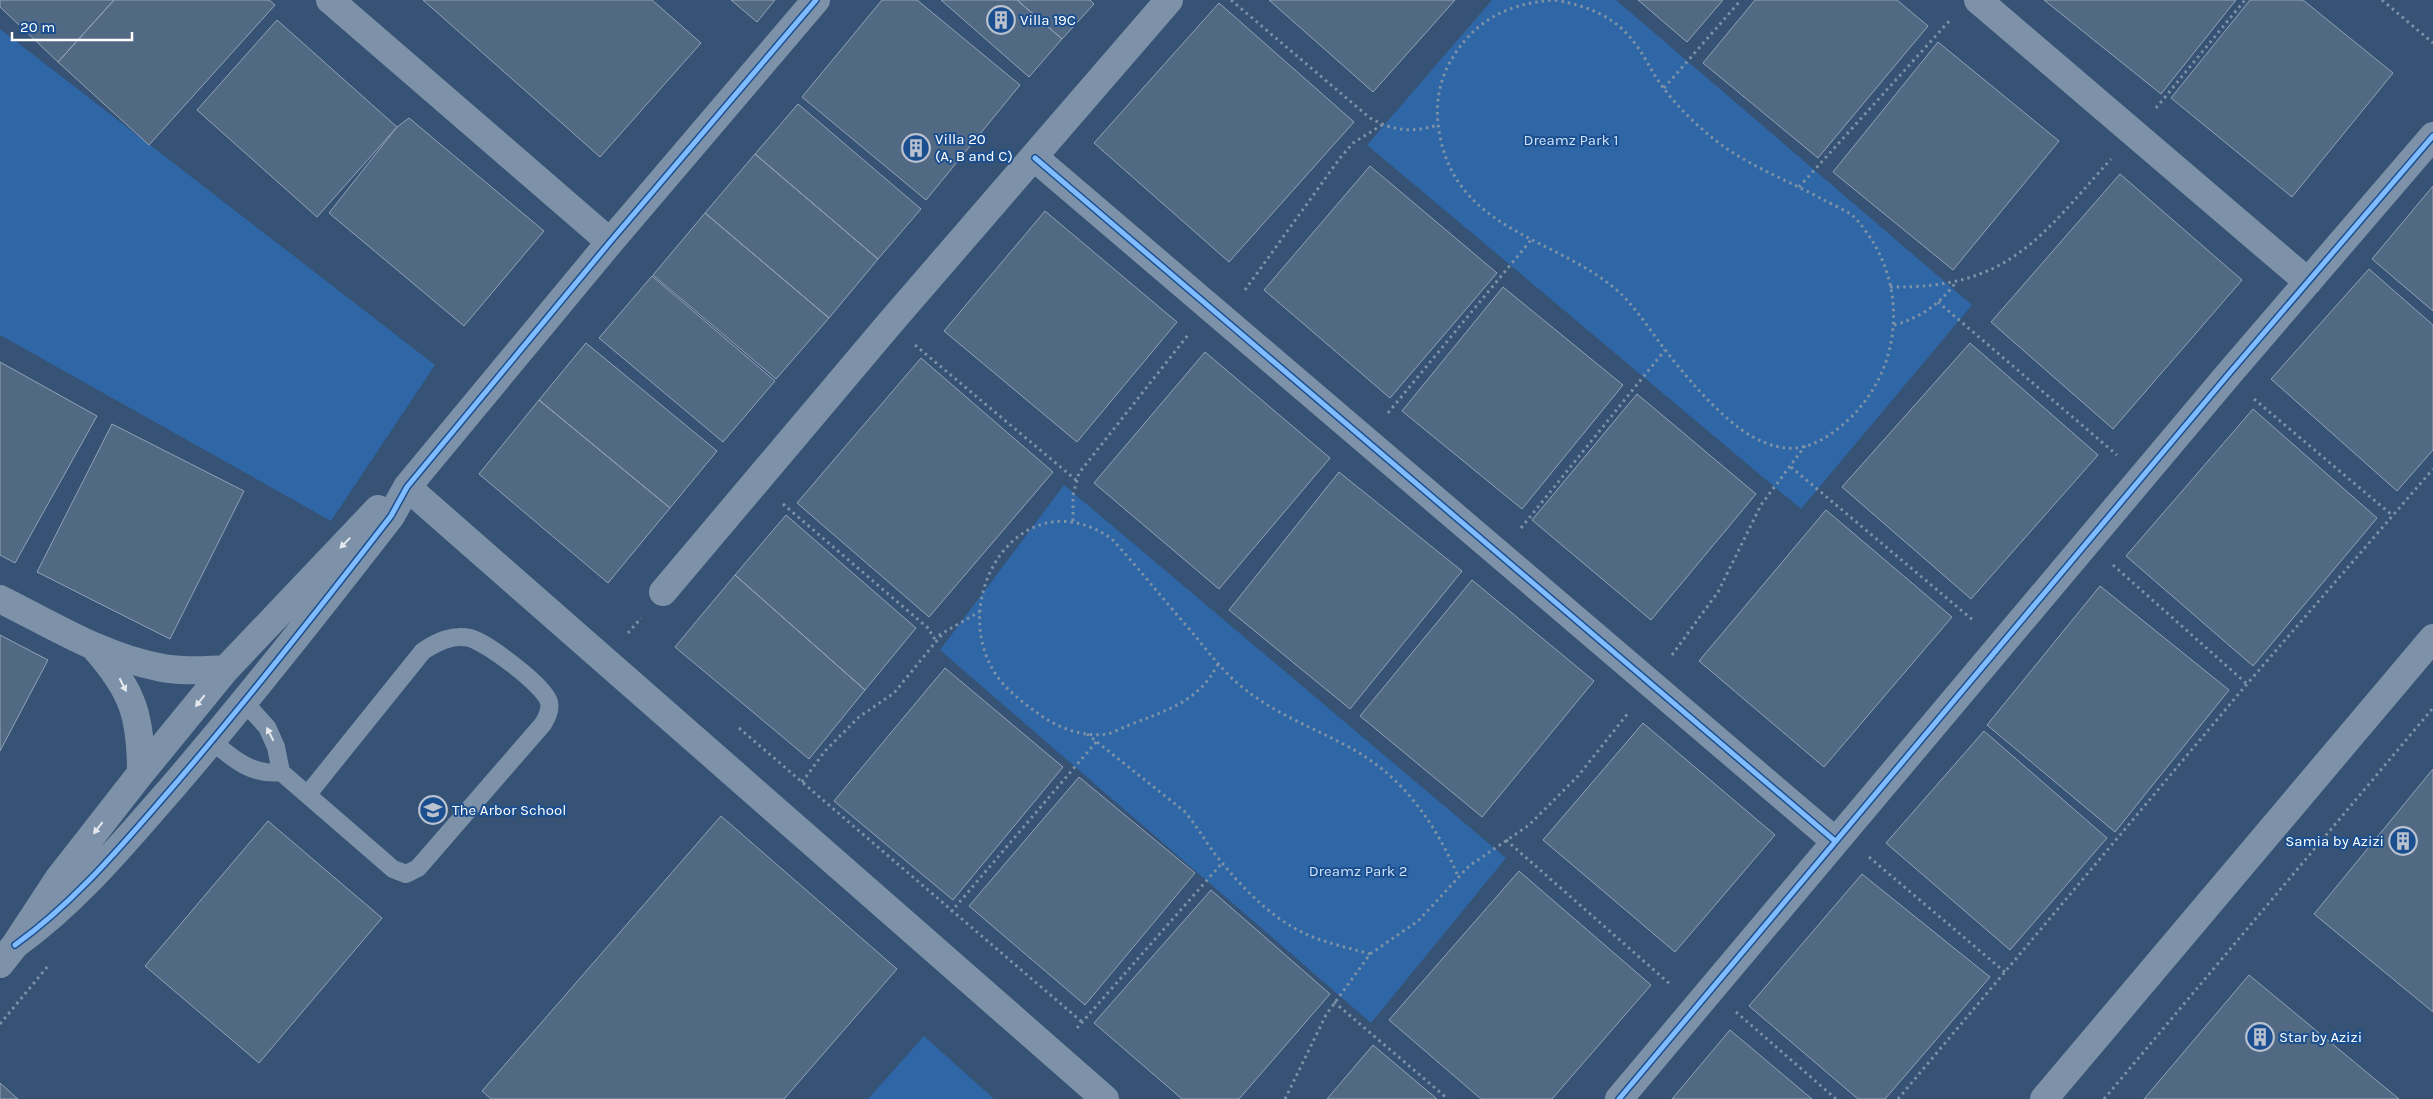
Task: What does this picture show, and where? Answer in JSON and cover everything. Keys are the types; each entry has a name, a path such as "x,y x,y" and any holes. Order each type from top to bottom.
{"street":[{"path":"330,0 610,242"},
{"path":"8,955 72,900 245,703 391,516 407,487 610,242 816,0"},
{"path":"663,592 756,480 1169,0"},
{"path":"1978,0 2308,282"},
{"path":"1619,1099 2227,376 2433,136"},
{"path":"1035,158 1651,684 1838,837"},
{"path":"8,955 59,878 141,772 226,668 363,524 382,506 407,487"},
{"path":"407,487 1105,1099"},
{"path":"0,598 94,647 126,659 158,668 193,671 226,668"},
{"path":"2044,1099 2433,638"},
{"path":"94,647 117,673 133,704 141,738 141,772"}],"lane":[{"path":"245,703 267,727 276,747 281,772 393,869 406,874 413,872 543,724 549,710 548,702 541,689 483,643 468,638 452,638 437,642 423,651 308,794"},
{"path":"212,741 230,756 254,771 267,774 281,772"}],"path":[{"path":"1231,0 1370,118 1382,125 1410,131 1438,126"},
{"path":"1555,0 1571,3 1601,13 1621,27 1636,45 1664,88 1691,119 1723,147 1756,167 1799,187 1853,216 1881,255 1890,287 1894,325 1890,349 1883,372 1871,393 1856,412 1819,441 1796,450 1774,446 1752,437 1739,428 1701,391 1665,350 1638,312 1618,291 1595,274 1494,219 1464,189 1443,152 1438,126 1436,109 1446,68 1457,49 1471,32 1509,8 1532,1 1555,0"},
{"path":"1664,88 1741,0"},
{"path":"1890,287 1918,288 1956,281 1997,267 2039,239 2134,134 2244,0"},
{"path":"2382,0 2433,43"},
{"path":"1799,187 1955,14"},
{"path":"1073,521 1073,495 1076,480 1083,466 1217,313 1353,143 1382,125"},
{"path":"1366,440 1531,240"},
{"path":"1894,325 1918,317 1938,302 1956,281"},
{"path":"1938,302 2142,477"},
{"path":"890,324 1076,480"},
{"path":"1500,554 1665,350"},
{"path":"2227,376 2393,516"},
{"path":"1285,1099 1315,1036 1334,1002 1370,954 1418,921 1458,876 1529,825 1578,776 1651,684 1718,592 1752,520 1805,446"},
{"path":"1791,466 2001,644"},
{"path":"1898,1099 2006,973 2247,684 2433,469"},
{"path":"756,480 928,628 934,638 979,612"},
{"path":"1218,664 1205,686 1179,705 1106,734 1066,729 1046,720 1004,686 995,673 982,644 979,612 983,591 990,572 1013,540 1027,530 1044,523 1062,520 1097,528 1112,538 1218,664 1263,704 1288,719 1348,747 1380,768 1406,792 1429,820 1443,843 1458,876"},
{"path":"2088,542 2247,684"},
{"path":"802,782 825,751 858,717 899,687 945,632"},
{"path":"2104,1099 2433,708"},
{"path":"1086,733 1184,811 1196,824 1222,863 1262,906 1279,919 1319,940 1370,954"},
{"path":"926,943 1097,741"},
{"path":"1838,837 2006,973"},
{"path":"1506,840 1703,998 1836,1099"},
{"path":"1054,1054 1222,863"},
{"path":"1334,1002 1448,1099"}],"green space":[{"name":"Dreamz Park 1","path":"1492,0 1616,0 1972,305 1801,509 1367,145"},
{"path":"0,29 435,365 331,521 0,335"},
{"name":"Dreamz Park 2","path":"1064,485 1506,858 1371,1023 940,650"},
{"path":"924,1036 994,1099 868,1099"}],"building":[{"path":"0,0 114,0 58,62 0,7"},
{"path":"114,0 269,0 275,5 149,145 58,62"},
{"path":"423,0 652,0 701,43 600,157"},
{"path":"731,0 775,0 757,22"},
{"name":"Villa 20 (A, B and C)","path":"882,0 917,0 1020,85 926,200 802,97"},
{"name":"Villa 19C","path":"941,0 1017,0 1062,39 1029,77"},
{"path":"1017,0 1090,0 1094,4 1062,39"},
{"path":"1269,0 1455,0 1373,92"},
{"path":"1638,0 1723,0 1687,42"},
{"path":"1755,0 1897,0 1928,26 1818,158 1703,63"},
{"path":"2044,0 2236,0 2161,94"},
{"path":"2250,0 2303,0 2393,73 2292,197 2171,98"},
{"path":"1219,3 1354,122 1229,262 1094,143"},
{"path":"277,20 397,127 317,217 197,110"},
{"path":"1938,42 2059,141 1953,270 1833,172"},
{"path":"798,104 921,209 878,259 755,154"},
{"path":"409,118 544,231 464,326 329,213 397,127"},
{"path":"755,154 878,259 829,318 705,213"},
{"path":"1370,166 1497,273 1390,398 1264,290"},
{"path":"2120,174 2242,280 2113,429 1991,322"},
{"path":"2433,186 2433,311 2372,259"},
{"path":"1045,211 1177,322 1077,442 944,331"},
{"path":"705,213 829,318 776,379 653,275"},
{"path":"2369,269 2433,325 2433,450 2397,491 2271,379"},
{"path":"652,276 775,381 723,442 599,338"},
{"path":"1503,287 1623,385 1522,509 1402,411"},
{"path":"586,343 717,451 670,508 539,400"},
{"path":"1970,343 2098,455 1971,599 1842,487"},
{"path":"1205,352 1330,458 1219,589 1094,483"},
{"path":"921,358 1053,472 929,617 797,503"},
{"path":"0,362 97,416 15,563 0,555"},
{"path":"1637,394 1756,494 1651,620 1532,520"},
{"path":"539,400 670,508 608,583 479,474"},
{"path":"2253,409 2377,518 2253,666 2126,556"},
{"path":"112,424 244,491 170,639 37,572"},
{"path":"1339,472 1462,571 1350,709 1229,610"},
{"path":"1826,510 1952,617 1824,767 1699,661"},
{"path":"786,515 916,628 865,690 735,575"},
{"path":"735,575 865,690 809,759 675,647"},
{"path":"1472,580 1594,681 1482,817 1360,716"},
{"path":"2100,586 2229,690 2115,832 1987,725"},
{"path":"0,635 48,660 0,751"},
{"path":"945,668 1063,767 953,900 834,801"},
{"path":"1643,723 1775,835 1675,952 1543,840"},
{"path":"1984,731 2107,838 2010,950 1886,843"},
{"name":"Samia by Azizi","path":"2433,769 2433,1012 2314,914"},
{"path":"1079,777 1195,873 1085,1005 969,906"},
{"path":"721,816 897,969 784,1099 491,1099 482,1091"},
{"path":"268,821 382,918 259,1063 145,966"},
{"path":"1519,871 1651,985 1552,1099 1481,1099 1389,1020"},
{"path":"1862,874 1990,977 1885,1099 1858,1099 1749,1006"},
{"path":"1211,890 1330,994 1239,1099 1182,1099 1094,1023"},
{"name":"Star by Azizi","path":"2249,975 2399,1099 2144,1099"},
{"path":"1730,1030 1812,1099 1672,1099"},
{"path":"1373,1045 1437,1099 1327,1099"},
{"path":"0,1083 18,1099 0,1099"}],"cycle path":[{"path":"15,945 58,910 97,872 134,832 227,723 391,516 407,487 610,242 816,0"},
{"path":"1619,1099 2227,376 2433,136"},
{"path":"1035,158 1835,841"}],"place":[{"name":"Villa 19C","path":"1001,20"},
{"name":"Villa 20 (A, B and C)","path":"916,148"},
{"name":"The Arbor School","path":"433,810"},
{"name":"Samia by Azizi","path":"2403,841"},
{"name":"Star by Azizi","path":"2260,1037"}]}
